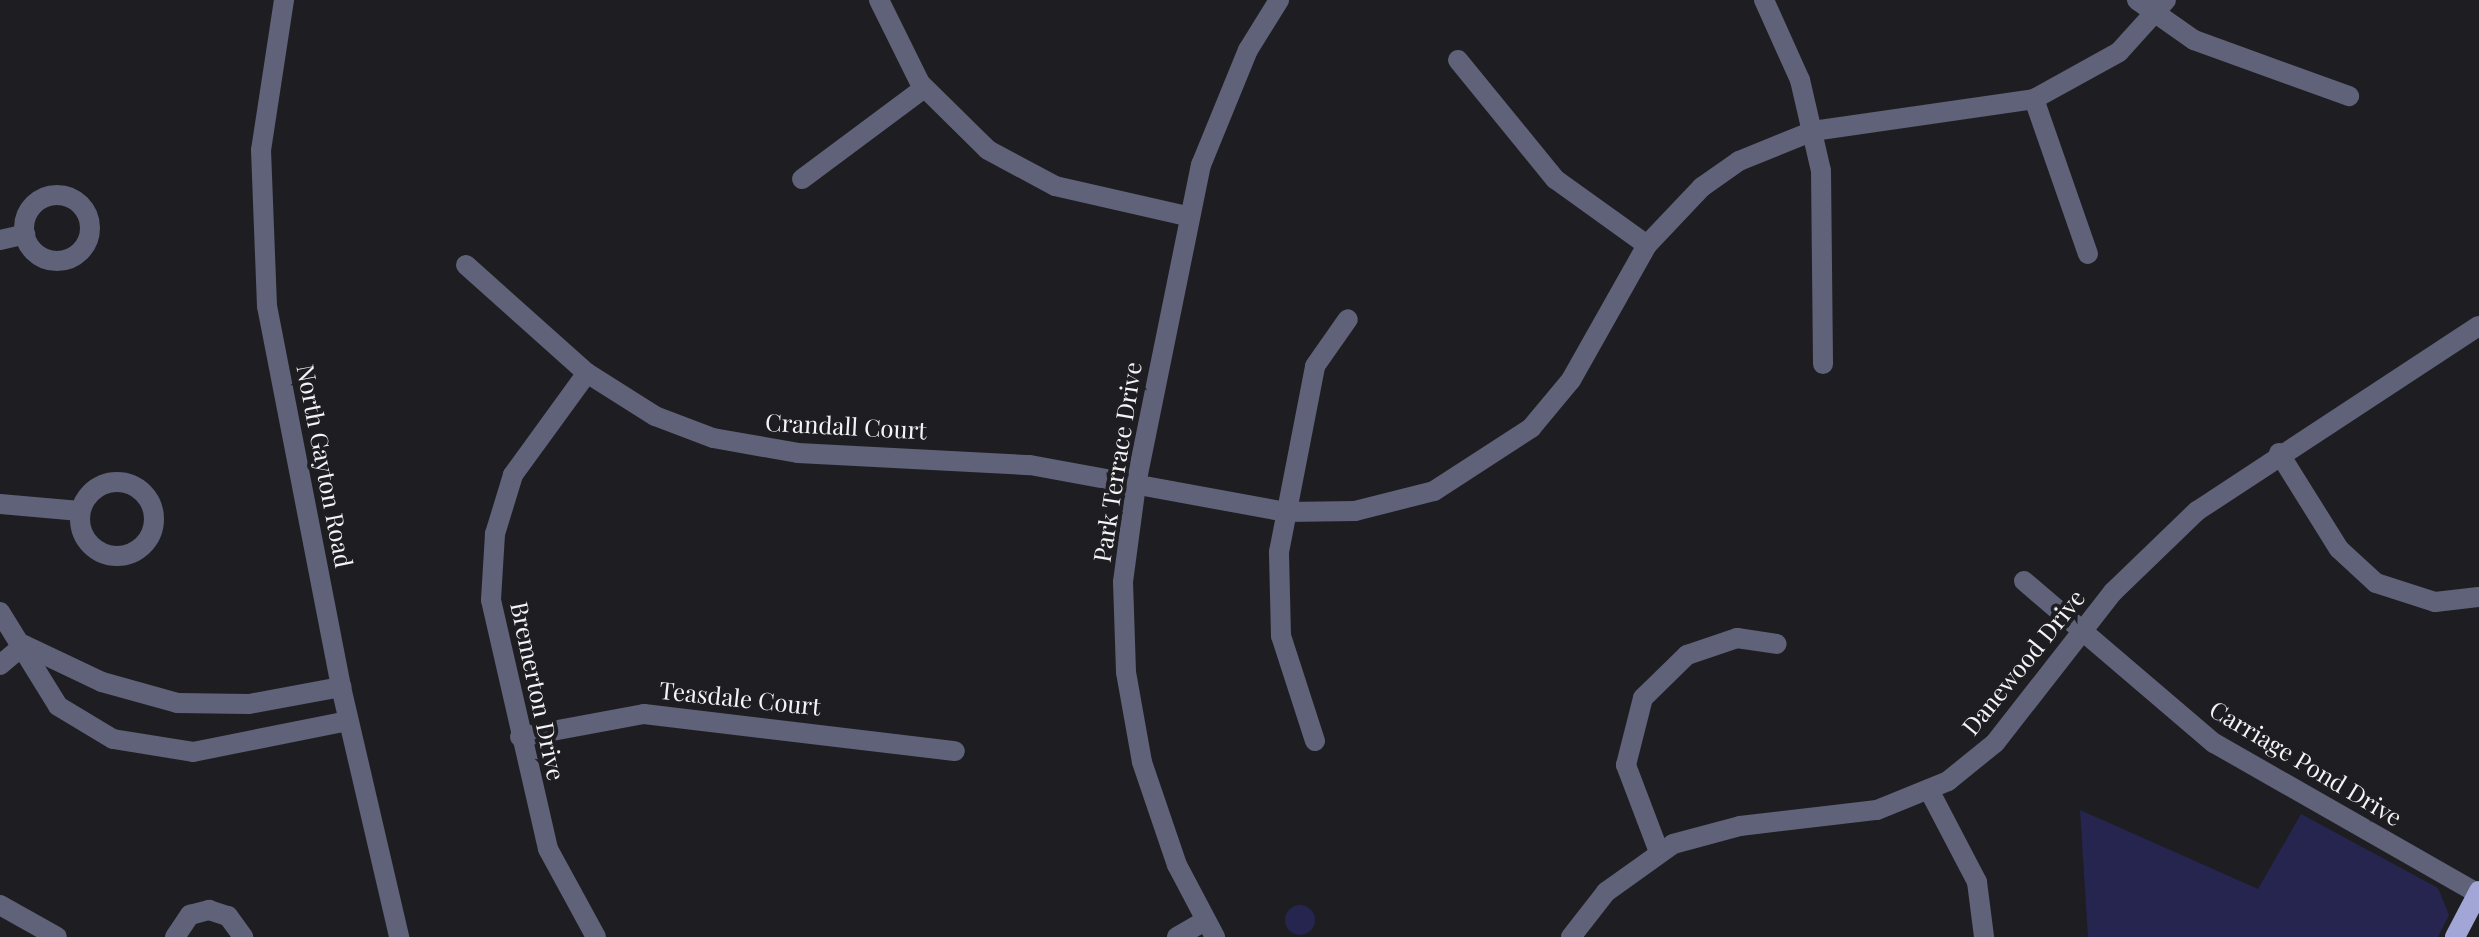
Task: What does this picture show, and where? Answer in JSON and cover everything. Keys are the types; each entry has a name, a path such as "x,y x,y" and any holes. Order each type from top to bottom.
{"main road":[{"path":"2455,937 2479,893"}],"street":[{"name":"North Gayton Road","path":"284,0 261,150 261,251 341,687 399,937"},
{"path":"879,0 924,88 988,150 1039,179 1187,216"},
{"name":"Park Terrace Drive","path":"1210,929 1159,820 1130,705 1123,582 1136,484 1187,216 1216,118 1279,0"},
{"path":"1764,0 1787,44 1813,131 1825,228 1823,364"},
{"path":"2137,0 2160,7 2222,53 2349,96"},
{"path":"2088,254 2034,99 2119,52 2160,7"},
{"path":"1458,60 1555,179 1647,245"},
{"path":"802,179 924,88"},
{"name":"Crandall Court","path":"466,265 587,373 655,416 750,448 964,458 1136,484 1286,512 1381,507 1434,491 1489,461 1571,380 1647,245 1702,187 1739,161 1813,131 2034,99"},
{"path":"0,240 25,234"},
{"path":"1315,741 1281,636 1279,552 1315,366 1348,319"},
{"name":"Danewood Drive","path":"1571,937 1606,892 1659,852 1710,832 1877,810 1930,792 1995,743 2082,632 2197,511 2279,453 2479,326"},
{"name":"Bremerton Drive","path":"587,373 527,449 495,534 491,600 520,737 557,873 596,937"},
{"path":"2279,453 2339,549 2376,583 2435,602 2479,597"},
{"path":"0,504 80,511"},
{"name":"Carriage Pond Drive","path":"2024,581 2214,743 2479,893"},
{"path":"0,612 24,645 58,706 86,726 141,748 221,748 348,721"},
{"path":"1659,852 1626,765 1643,698 1687,655 1737,638 1777,644"},
{"path":"24,645 102,682 177,703 249,704 341,687"},
{"path":"0,665 24,645"},
{"name":"Teasdale Court","path":"520,737 644,714 955,751"},
{"path":"1930,792 1977,882 1984,937"},
{"path":"0,905 57,937"},
{"path":"175,937 190,915 209,910 228,916 243,937"},
{"path":"1177,937 1210,929"}],"shaded area":[{"path":"2080,810 2258,889 2301,814 2438,888 2449,915 2438,937 2088,937"},
{"path":"1300,905 1311,909 1315,920 1311,931 1300,935 1289,931 1285,920 1289,909"}]}
